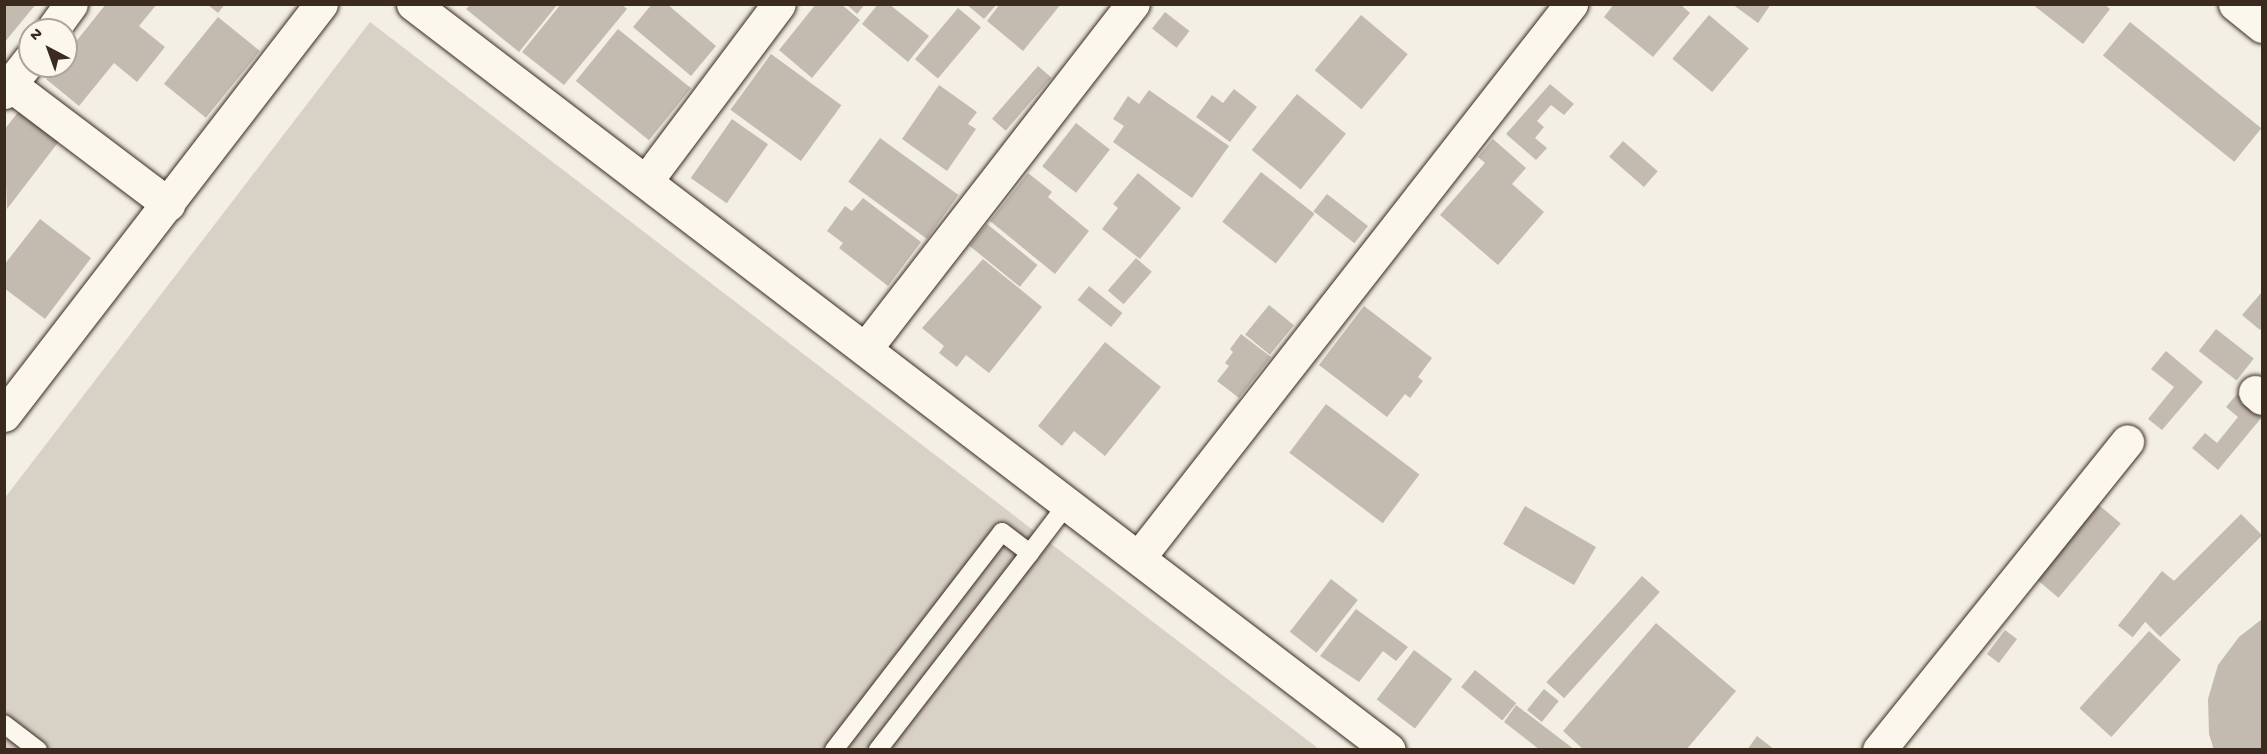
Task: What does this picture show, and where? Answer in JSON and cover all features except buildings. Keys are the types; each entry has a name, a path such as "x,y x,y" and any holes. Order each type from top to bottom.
{"street":[{"path":"61,18 71,4"},
{"path":"4,415 321,4"},
{"path":"413,4 1389,750"},
{"path":"646,182 779,4"},
{"path":"865,349 1133,4"},
{"path":"1139,557 1571,4"},
{"path":"2235,4 2262,26"},
{"path":"18,72 6,86 168,204"},
{"path":"1879,750 2127,441"}],"lane":[{"path":"878,750 1068,503"},
{"path":"834,750 1002,531 1030,553"},
{"path":"4,724 38,750"}],"shaded area":[{"path":"370,22 1319,749 5,749 4,499"}]}
